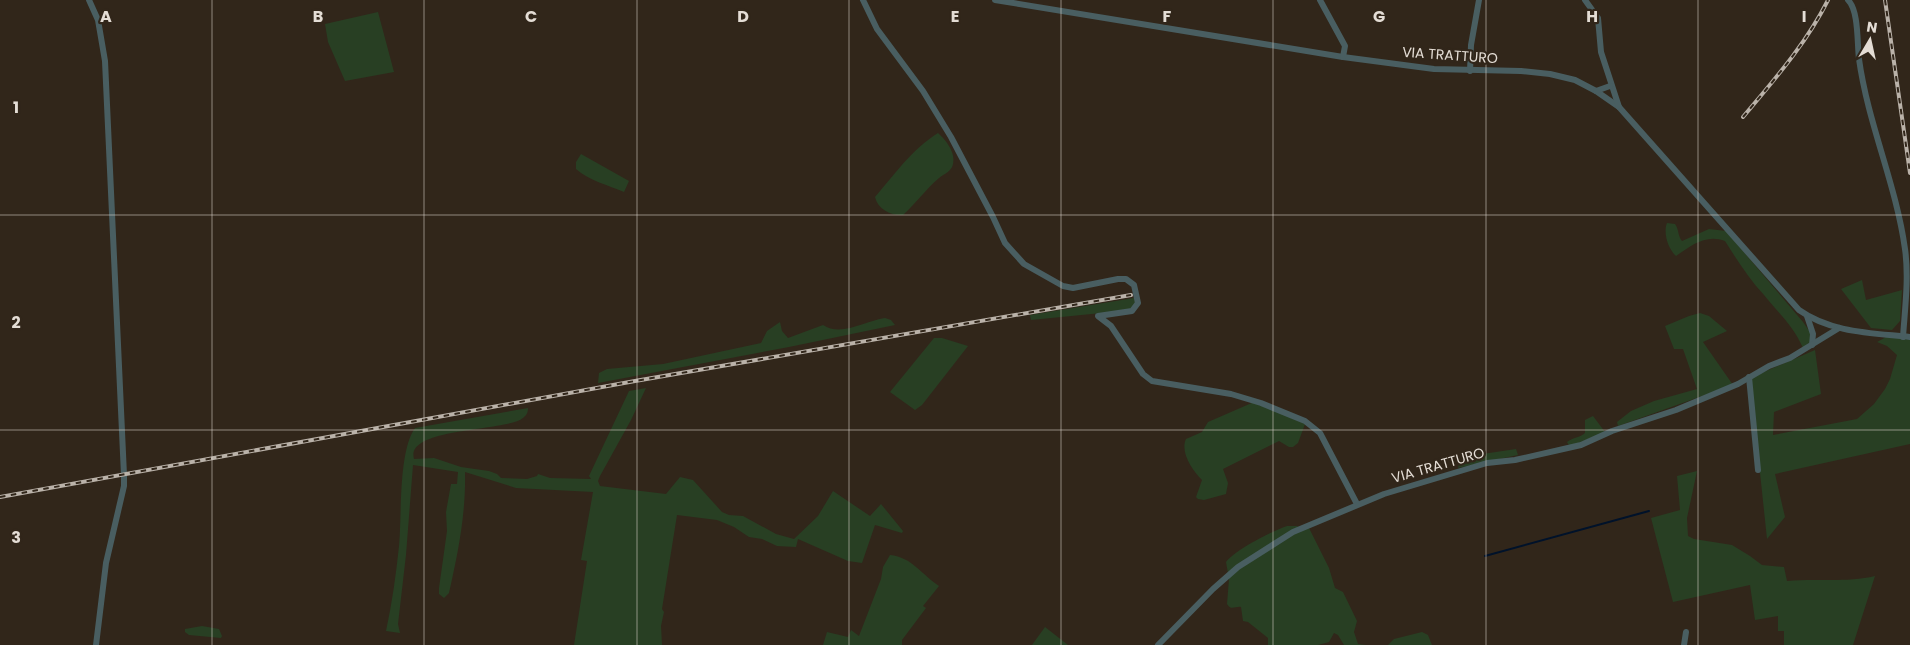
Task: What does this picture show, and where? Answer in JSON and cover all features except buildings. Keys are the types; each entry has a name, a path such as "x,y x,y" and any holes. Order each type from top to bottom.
{"street":[{"path":"90,0 98,20 105,61 124,480 106,563 96,645"},
{"path":"863,0 877,29 922,91 951,137 1005,243 1024,264 1063,286 1073,288 1126,279 1134,285 1138,303 1132,311 1098,316 1111,326 1143,374 1152,381 1231,394 1261,403 1305,421 1320,433 1357,504"},
{"name":"VIA TRATTURO","path":"995,0 1343,58 1434,69 1521,71 1550,74 1575,80 1596,91 1619,107 1779,289 1807,316 1826,325 1838,328 1907,337"},
{"path":"1320,0 1345,46 1343,58"},
{"path":"1470,71 1471,45 1479,0"},
{"path":"1585,0 1598,18 1601,52 1610,86 1619,107"},
{"path":"1848,0 1854,11 1859,60 1877,137 1897,202 1907,269 1907,337"},
{"path":"1596,91 1610,86"},
{"path":"1807,316 1813,334 1812,345"},
{"name":"VIA TRATTURO","path":"1158,645 1213,588 1259,552 1293,532 1384,494 1487,463 1515,460 1581,445 1612,431 1676,410 1749,377 1812,345 1838,328"},
{"path":"1749,377 1758,470"},
{"path":"1684,645 1686,632"}],"green space":[{"path":"378,12 394,72 345,81 328,42 325,24"},
{"path":"938,133 952,151 954,160 951,169 934,182 903,215 890,213 882,209 875,197 911,155"},
{"path":"581,154 629,181 624,192 593,180 576,169 576,162"},
{"path":"1667,223 1675,224 1682,241 1709,229 1726,231 1803,322 1810,332 1811,341 1803,348 1790,326 1753,282 1725,241 1718,239 1705,240 1676,256 1667,241"},
{"path":"1862,280 1866,300 1902,290 1900,321 1892,330 1871,328 1841,289"},
{"path":"1134,298 1136,304 1132,310 1031,320 1030,315"},
{"path":"1700,313 1709,316 1727,331 1703,342 1733,385 1618,426 1617,422 1631,411 1654,401 1697,389 1683,349 1674,349 1665,326"},
{"path":"885,318 891,320 895,325 598,383 599,373 607,369 663,364 761,343 767,331 780,322 782,331 788,338 823,325 830,328 845,329"},
{"path":"1888,336 1910,339 1910,444 1775,474 1785,517 1767,539 1750,378 1815,350 1821,394 1774,412 1773,435 1857,419 1874,404 1890,379 1897,355 1887,346 1877,342"},
{"path":"934,338 942,338 968,346 922,405 915,410 890,392"},
{"path":"646,388 631,420 600,476 598,481 600,486 666,494 680,477 693,480 722,512 729,515 743,516 776,534 794,539 818,516 833,491 870,516 881,504 903,531 902,533 875,525 862,563 848,561 798,539 796,547 777,546 762,539 749,537 734,527 717,520 677,515 662,609 664,612 661,626 662,645 574,645 587,561 581,560 593,492 516,488 465,472 463,518 458,548 449,593 444,598 439,594 439,588 447,531 446,512 451,484 457,484 458,472 413,465 398,624 400,633 386,631 394,589 399,546 403,468 406,452 415,428 528,408 523,418 513,422 440,436 425,441 415,449 414,459 434,458 461,467 489,471 501,478 527,479 538,474 550,478 591,479 589,476 629,391"},
{"path":"1254,402 1305,424 1298,443 1293,447 1289,447 1279,441 1223,469 1228,483 1226,494 1204,500 1198,499 1196,497 1202,480 1194,471 1186,455 1186,439 1202,432 1208,422"},
{"path":"1593,416 1605,432 1571,446 1568,444 1569,440 1585,433 1585,420"},
{"path":"1516,449 1518,455 1458,468 1460,460 1469,456"},
{"path":"1697,471 1687,518 1688,536 1694,539 1732,545 1762,565 1784,567 1787,581 1842,580 1875,576 1853,645 1784,645 1784,631 1778,631 1778,616 1755,620 1750,585 1673,602 1651,518 1680,510 1677,476"},
{"path":"1287,526 1297,526 1304,530 1309,528 1329,568 1335,588 1343,592 1357,621 1354,632 1358,644 1366,645 1344,645 1338,635 1334,633 1329,642 1318,645 1268,645 1268,638 1248,622 1243,621 1241,607 1232,608 1227,604 1229,579 1226,562 1263,536"},
{"path":"890,555 905,559 939,586 923,606 926,608 902,640 902,645 823,645 827,632 848,637 851,630 859,636 881,579 883,567"},
{"path":"202,626 219,629 221,638 189,635 185,632 185,629"},
{"path":"1045,627 1068,645 1032,645"},
{"path":"1422,632 1428,635 1432,645 1388,645 1394,639"}],"waterway":[{"path":"1485,556 1649,511"}],"railway":[{"path":"1743,117 1800,47 1828,0"},
{"path":"1885,0 1910,173"},
{"path":"0,497 635,381 1131,295"}]}
